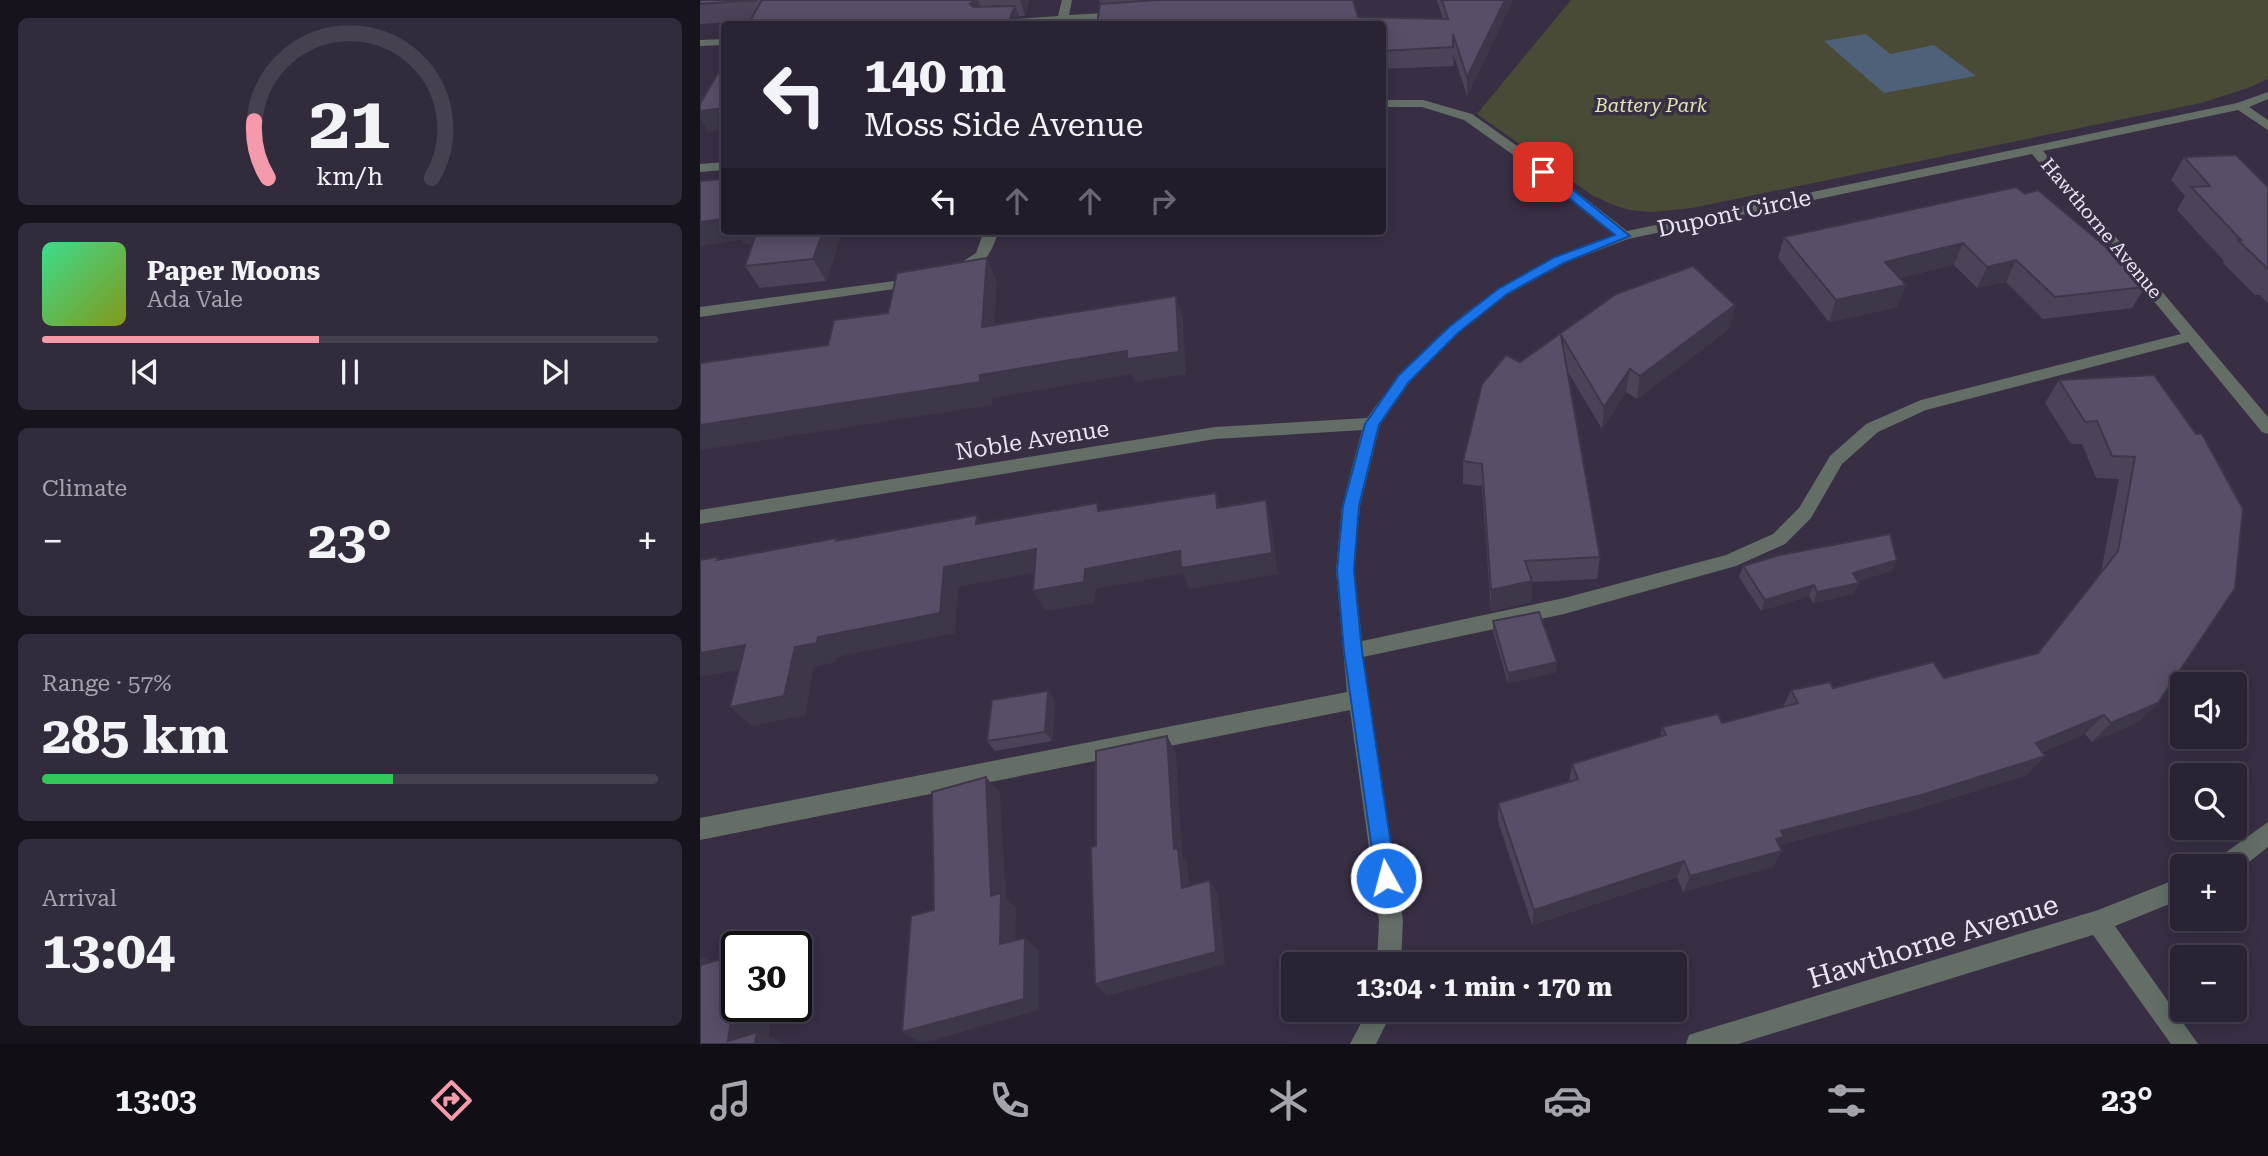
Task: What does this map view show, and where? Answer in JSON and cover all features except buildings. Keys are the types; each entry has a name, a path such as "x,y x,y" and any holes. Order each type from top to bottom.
{"street":[{"path":"1062,21 1067,0"},
{"path":"1070,21 1129,14"},
{"path":"700,43 721,42"},
{"name":"Hawthorne Avenue","path":"2268,94 2240,106 2035,149 2268,428"},
{"path":"1386,103 1423,104 1468,117 1523,156 1624,236"},
{"path":"2240,106 2268,126"},
{"name":"Dupont Circle","path":"1390,952 1391,920 1359,699 1346,570 1351,506 1372,424 1404,379 1453,330 1502,292 1560,260 1624,236 2035,149"},
{"path":"700,169 721,166"},
{"path":"700,312 936,278 965,269 979,260 987,250 990,235"},
{"path":"1353,651 1564,606 1730,561 1779,539 1805,513 1836,460 1872,428 1921,406 2192,336"},
{"name":"Noble Avenue","path":"700,517 1215,433 1282,427 1372,424"},
{"path":"700,829 1359,699"},
{"path":"2241,854 2268,832"},
{"name":"Hawthorne Avenue","path":"1698,1044 2098,922 2170,893"},
{"path":"2098,922 2186,1044"},
{"path":"1362,1044 1374,1022"}],"green space":[{"name":"Battery Park","path":"1571,0 2268,0 2268,79 2201,103 1692,208 1652,212 1629,210 1592,195 1477,114"}],"water":[{"path":"1866,34 1890,54 1934,45 1976,76 1884,93 1824,41"}],"route":[{"path":"1386,878 1353,651 1346,570 1351,506 1372,424 1404,379 1453,330 1502,292 1560,260 1624,236 1543,172"}]}
